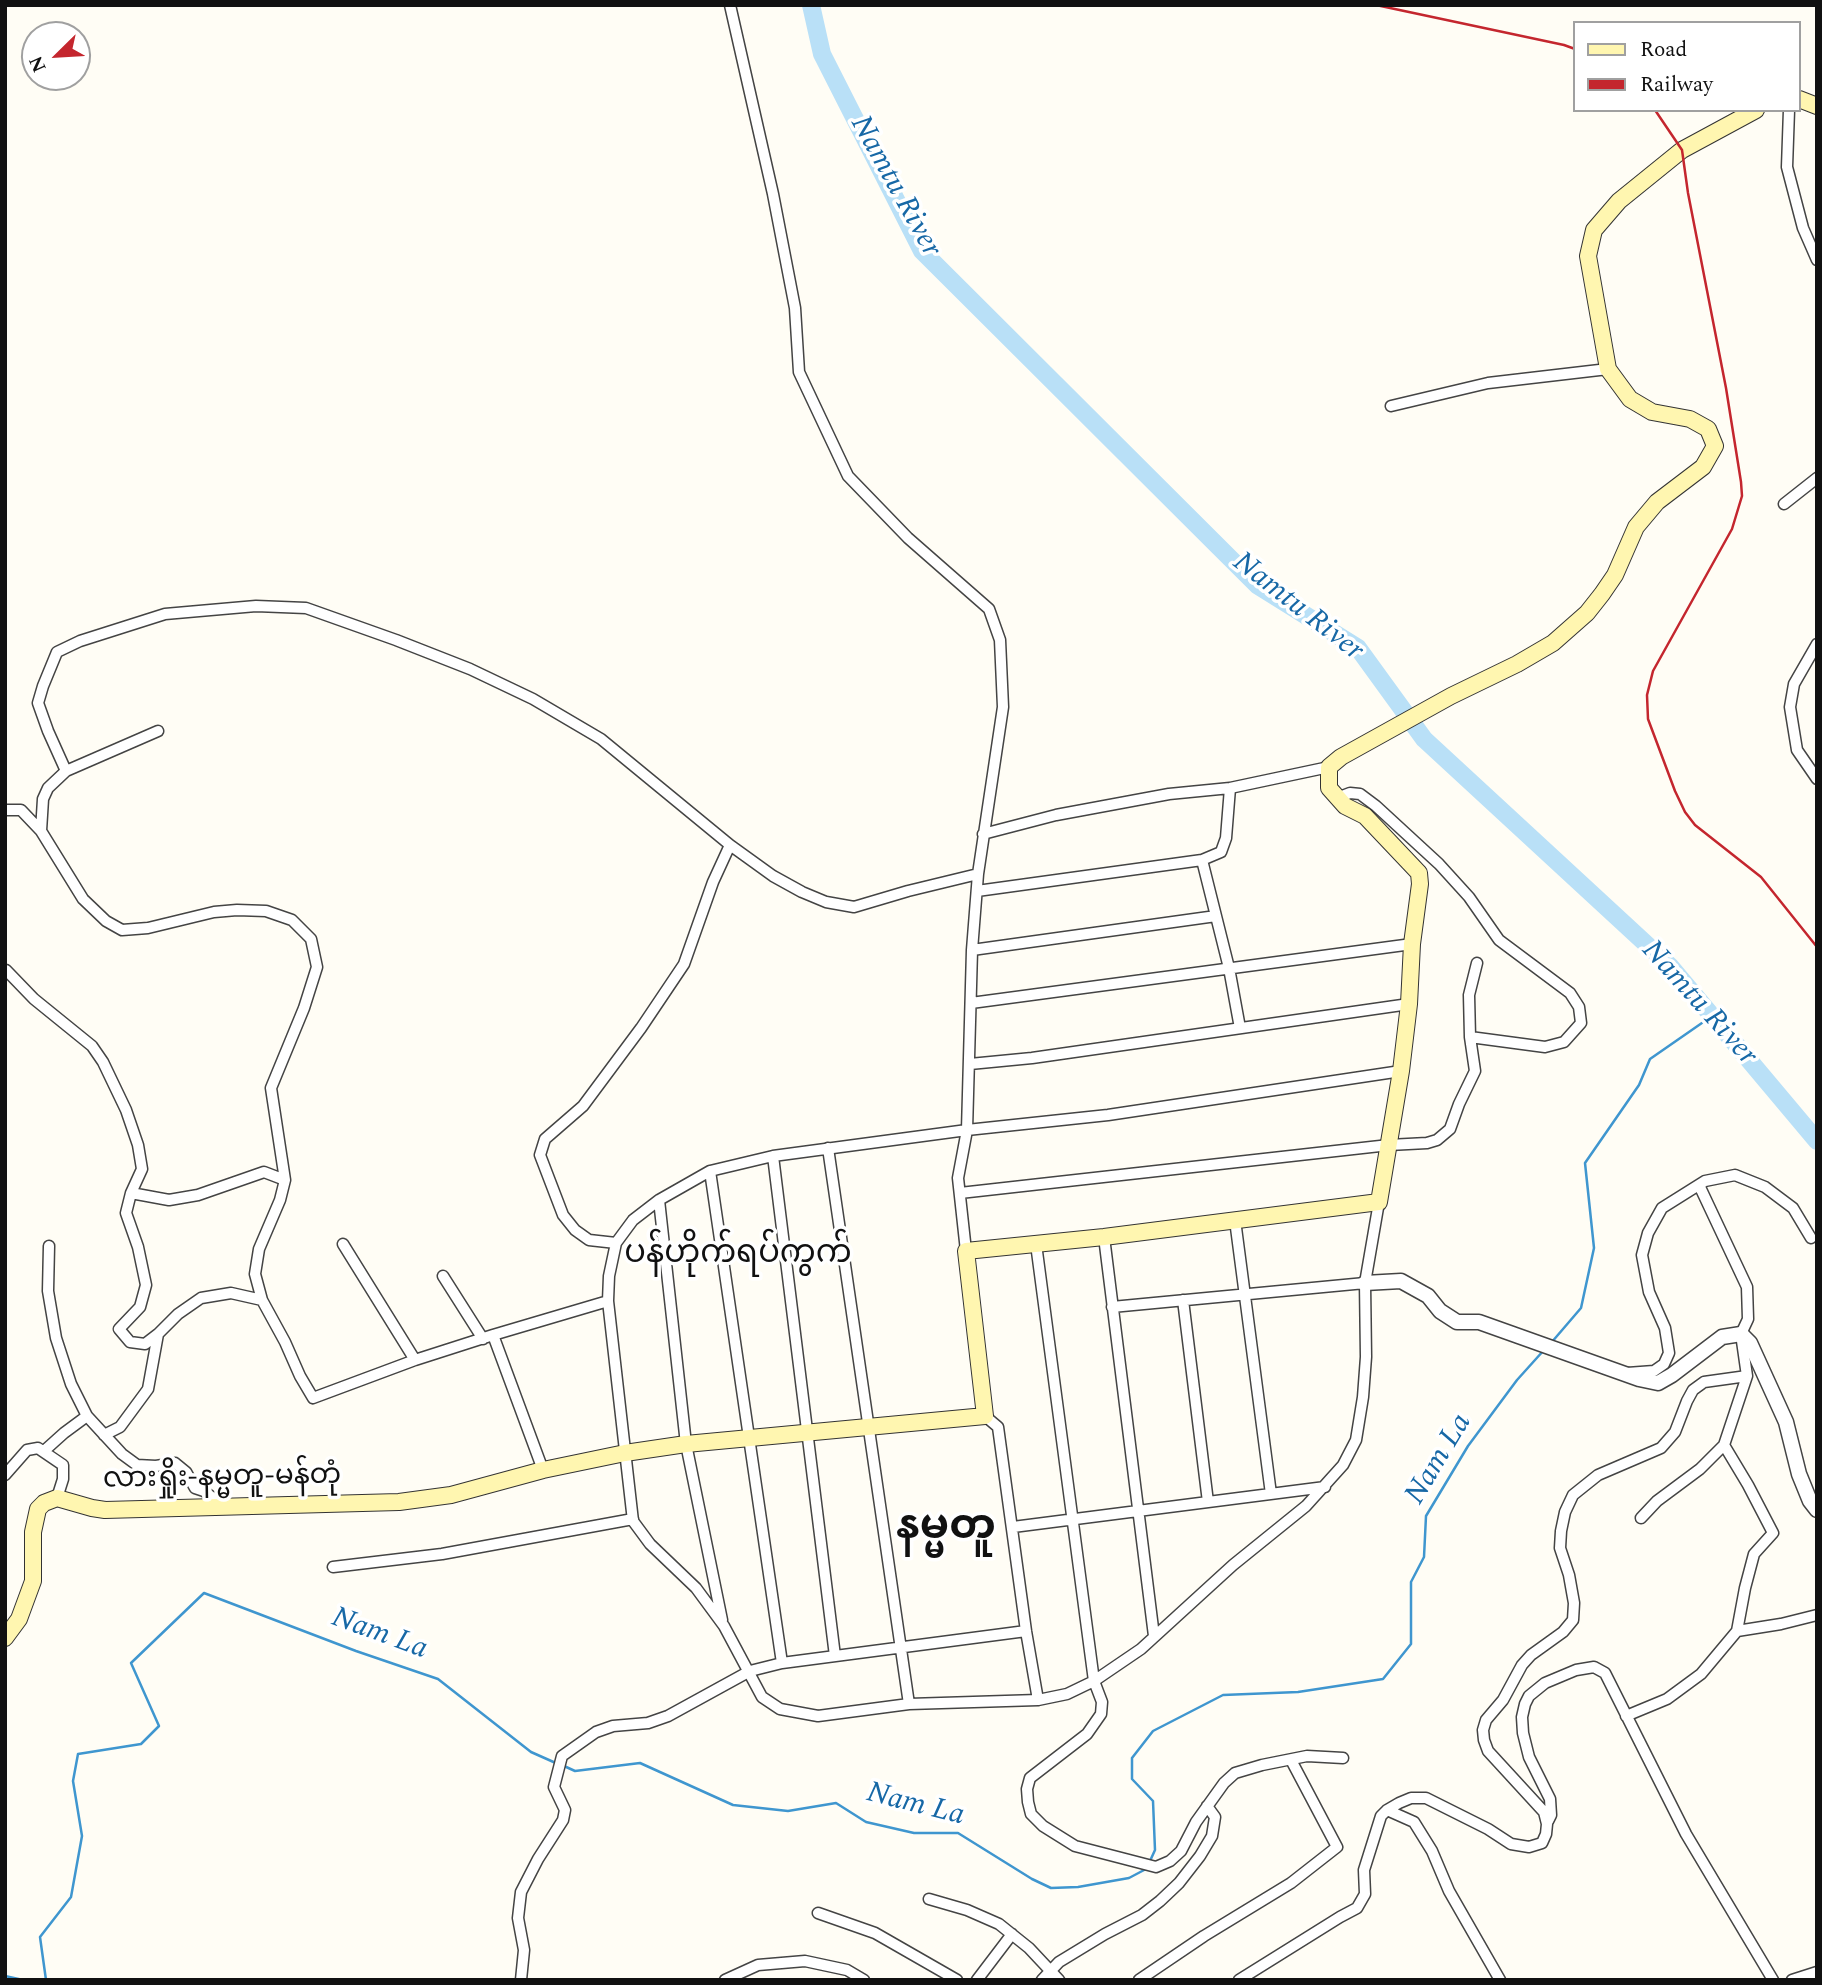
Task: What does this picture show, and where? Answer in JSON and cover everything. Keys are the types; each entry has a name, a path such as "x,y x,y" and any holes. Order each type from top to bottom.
{"main road":[{"path":"985,1416 966,1251 1104,1237 1379,1202 1401,1071 1419,873 1365,816 1345,806 1329,788 1335,762 1451,696 1553,643 1587,613 1615,575 1636,527 1657,502 1703,467 1715,446 1708,429 1690,419 1652,412 1630,399 1608,369 1588,256 1594,230 1619,201 1676,155 1752,112"},
{"name":"လားရှိုး-နမ္မတူ-မန်တုံ","path":"57,1499 105,1510 400,1502 451,1495 625,1453 687,1444 985,1416"},
{"path":"5,1638 19,1619 33,1581 33,1532 38,1509 44,1503 57,1499"}],"street":[{"path":"730,5 776,206 795,308 799,372 848,476 908,537 989,609 1000,640 1003,707 978,874 972,950 967,1130 958,1178 966,1251"},
{"path":"1789,112 1787,167 1803,228 1817,260"},
{"path":"1391,406 1488,383 1608,369"},
{"path":"1784,504 1817,478"},
{"path":"66,771 38,703 57,652 80,641 165,614 256,606 306,608 470,669 533,699 601,739 730,845 773,876 826,902 854,907 978,874"},
{"path":"1817,645 1794,684 1790,707 1797,750 1817,779"},
{"path":"41,831 43,799 48,788 66,771 158,731"},
{"path":"983,834 1082,810 1169,794 1230,788 1335,762"},
{"path":"977,891 1202,860 1221,852 1226,838 1230,788"},
{"path":"1337,798 1350,793 1360,794 1376,806 1439,864 1476,907 1499,940 1570,993 1579,1007 1581,1023 1564,1042 1545,1047 1469,1037"},
{"path":"5,810 21,810 41,831 83,899 106,922 122,930 148,928 214,912 267,911 292,920 311,939 317,968 304,1008 271,1088 285,1181 280,1200 259,1249 254,1274 262,1300 313,1398 415,1360 608,1301"},
{"path":"617,1243 589,1240 575,1230 563,1215 540,1155 545,1139 583,1106 684,964 713,882 730,845"},
{"path":"1202,860 1229,968 1240,1028"},
{"path":"972,950 1216,916"},
{"path":"971,1003 1412,944"},
{"path":"960,1193 1437,1140 1450,1129 1475,1071 1469,1037 1469,995 1477,963"},
{"path":"6,970 34,999 92,1046 103,1062 126,1110 138,1144 142,1169 126,1213 138,1247 146,1285 140,1307 119,1329 130,1342 145,1344 178,1314 201,1298 231,1293 262,1300"},
{"path":"970,1064 1032,1058 1409,1003"},
{"path":"1379,1202 1365,1283 1366,1357 1363,1397 1356,1440 1343,1465 1306,1506 1233,1565 1141,1649 1094,1681 1067,1694 1038,1700 909,1704 818,1716 780,1709 762,1697 723,1626 696,1588 650,1544 633,1519 608,1301 609,1276 617,1243 633,1220 659,1200 710,1171 773,1156 967,1130 1108,1115 1401,1071"},
{"path":"828,1148 909,1704"},
{"path":"773,1156 835,1656"},
{"path":"710,1171 782,1662"},
{"path":"131,1194 169,1200 198,1195 264,1172 285,1181"},
{"path":"1623,1373 1654,1371 1664,1364 1669,1353 1665,1328 1649,1292 1642,1255 1648,1233 1662,1208 1705,1181 1735,1175 1765,1187 1793,1208 1811,1238"},
{"path":"1641,1518 1657,1501 1700,1469 1724,1445 1747,1377 1741,1334 1748,1319 1747,1287 1699,1185"},
{"path":"659,1200 687,1444 723,1626"},
{"path":"1235,1220 1271,1494"},
{"path":"1104,1237 1154,1636"},
{"path":"343,1244 415,1360"},
{"path":"1036,1244 1094,1681 1102,1702 1101,1714 1087,1734 1030,1779 1027,1789 1031,1814 1043,1826 1075,1846 1156,1867 1170,1861 1181,1851 1207,1806 1235,1773 1307,1756 1343,1758"},
{"path":"50,1246 48,1291 56,1338 71,1384 87,1416 122,1454 137,1465 175,1463 186,1472 195,1488 204,1491 224,1507"},
{"path":"443,1276 488,1337 543,1471"},
{"path":"1112,1307 1401,1280 1428,1296 1440,1311 1457,1322 1479,1322 1639,1379 1658,1383 1721,1337 1741,1334"},
{"path":"1183,1300 1208,1502"},
{"path":"104,1435 120,1427 148,1389 158,1334"},
{"path":"1741,1334 1750,1343 1786,1422 1799,1474 1810,1501 1817,1510"},
{"path":"1547,1824 1544,1812 1488,1751 1483,1730 1486,1720 1503,1700 1522,1665 1531,1655 1563,1632 1573,1620 1574,1603 1569,1575 1560,1548 1565,1512 1573,1495 1598,1475 1661,1448 1675,1432 1693,1390 1704,1382 1747,1377"},
{"path":"44,1451 87,1416"},
{"path":"985,1416 998,1427 1038,1700"},
{"path":"1626,1716 1667,1699 1701,1674 1737,1631 1754,1554 1773,1533 1724,1445"},
{"path":"5,1475 27,1450 38,1448 63,1465 63,1479 57,1499"},
{"path":"1013,1527 1325,1487"},
{"path":"333,1567 442,1554 633,1519"},
{"path":"1737,1631 1817,1615"},
{"path":"521,1980 524,1950 517,1918 520,1892 563,1820 565,1810 554,1787 561,1758 596,1732 613,1726 648,1723 668,1716 750,1671 782,1662 1026,1631"},
{"path":"1238,1980 1357,1908 1365,1894 1364,1870 1381,1816 1387,1810 1412,1798 1426,1798 1489,1829 1511,1844 1529,1847 1542,1843 1551,1815 1550,1799 1529,1757 1522,1717 1529,1696 1545,1683 1594,1667 1605,1673 1686,1834 1773,1980"},
{"path":"1139,1980 1204,1936 1291,1883 1337,1847 1291,1760"},
{"path":"1042,1980 1059,1962 1142,1915 1179,1883 1212,1836 1215,1816 1207,1806"},
{"path":"1387,1810 1414,1822 1432,1851 1449,1891 1500,1980"},
{"path":"929,1899 967,1910 999,1924 1059,1980"},
{"path":"818,1913 875,1933 957,1980"},
{"path":"977,1980 1012,1934"},
{"path":"726,1980 758,1965 805,1961 847,1970 863,1980"},
{"path":"1792,1980 1817,1972"}],"waterway":[{"name":"Namtu River","path":"811,5 822,54 922,251 1257,585 1358,648 1424,739 1670,966 1817,1141"},
{"name":"Nam La","path":"1551,1343 1581,1308 1594,1248 1585,1163 1639,1085 1650,1059 1712,1016"},
{"name":"Nam La","path":"1150,1861 1155,1850 1153,1801 1132,1779 1132,1758 1153,1731 1223,1695 1298,1692 1383,1679 1411,1644 1411,1582 1424,1557 1426,1516 1468,1446 1517,1380 1544,1350"},
{"name":"Nam La","path":"46,1980 40,1937 71,1897 82,1836 73,1781 78,1754 141,1744 159,1726 131,1663 204,1593 438,1679 531,1752 558,1764"},
{"name":"Nam La","path":"564,1766 575,1771 640,1763 733,1805 788,1811 836,1803 866,1822 914,1833 958,1833 1051,1888 1078,1887 1129,1878 1147,1867"},
{"name":"Nam La","path":"5,1976 23,1980"}],"railway":[{"path":"1376,5 1574,49"},
{"path":"1656,112 1682,150 1726,388 1742,496 1732,529 1653,671 1647,695 1648,719 1685,812 1695,825 1761,877 1817,947"}],"district":[{"name":"ပန်ဟိုက်ရပ်ကွက်","path":"738,1256"},
{"name":"နမ္မတူ","path":"946,1530"}]}
